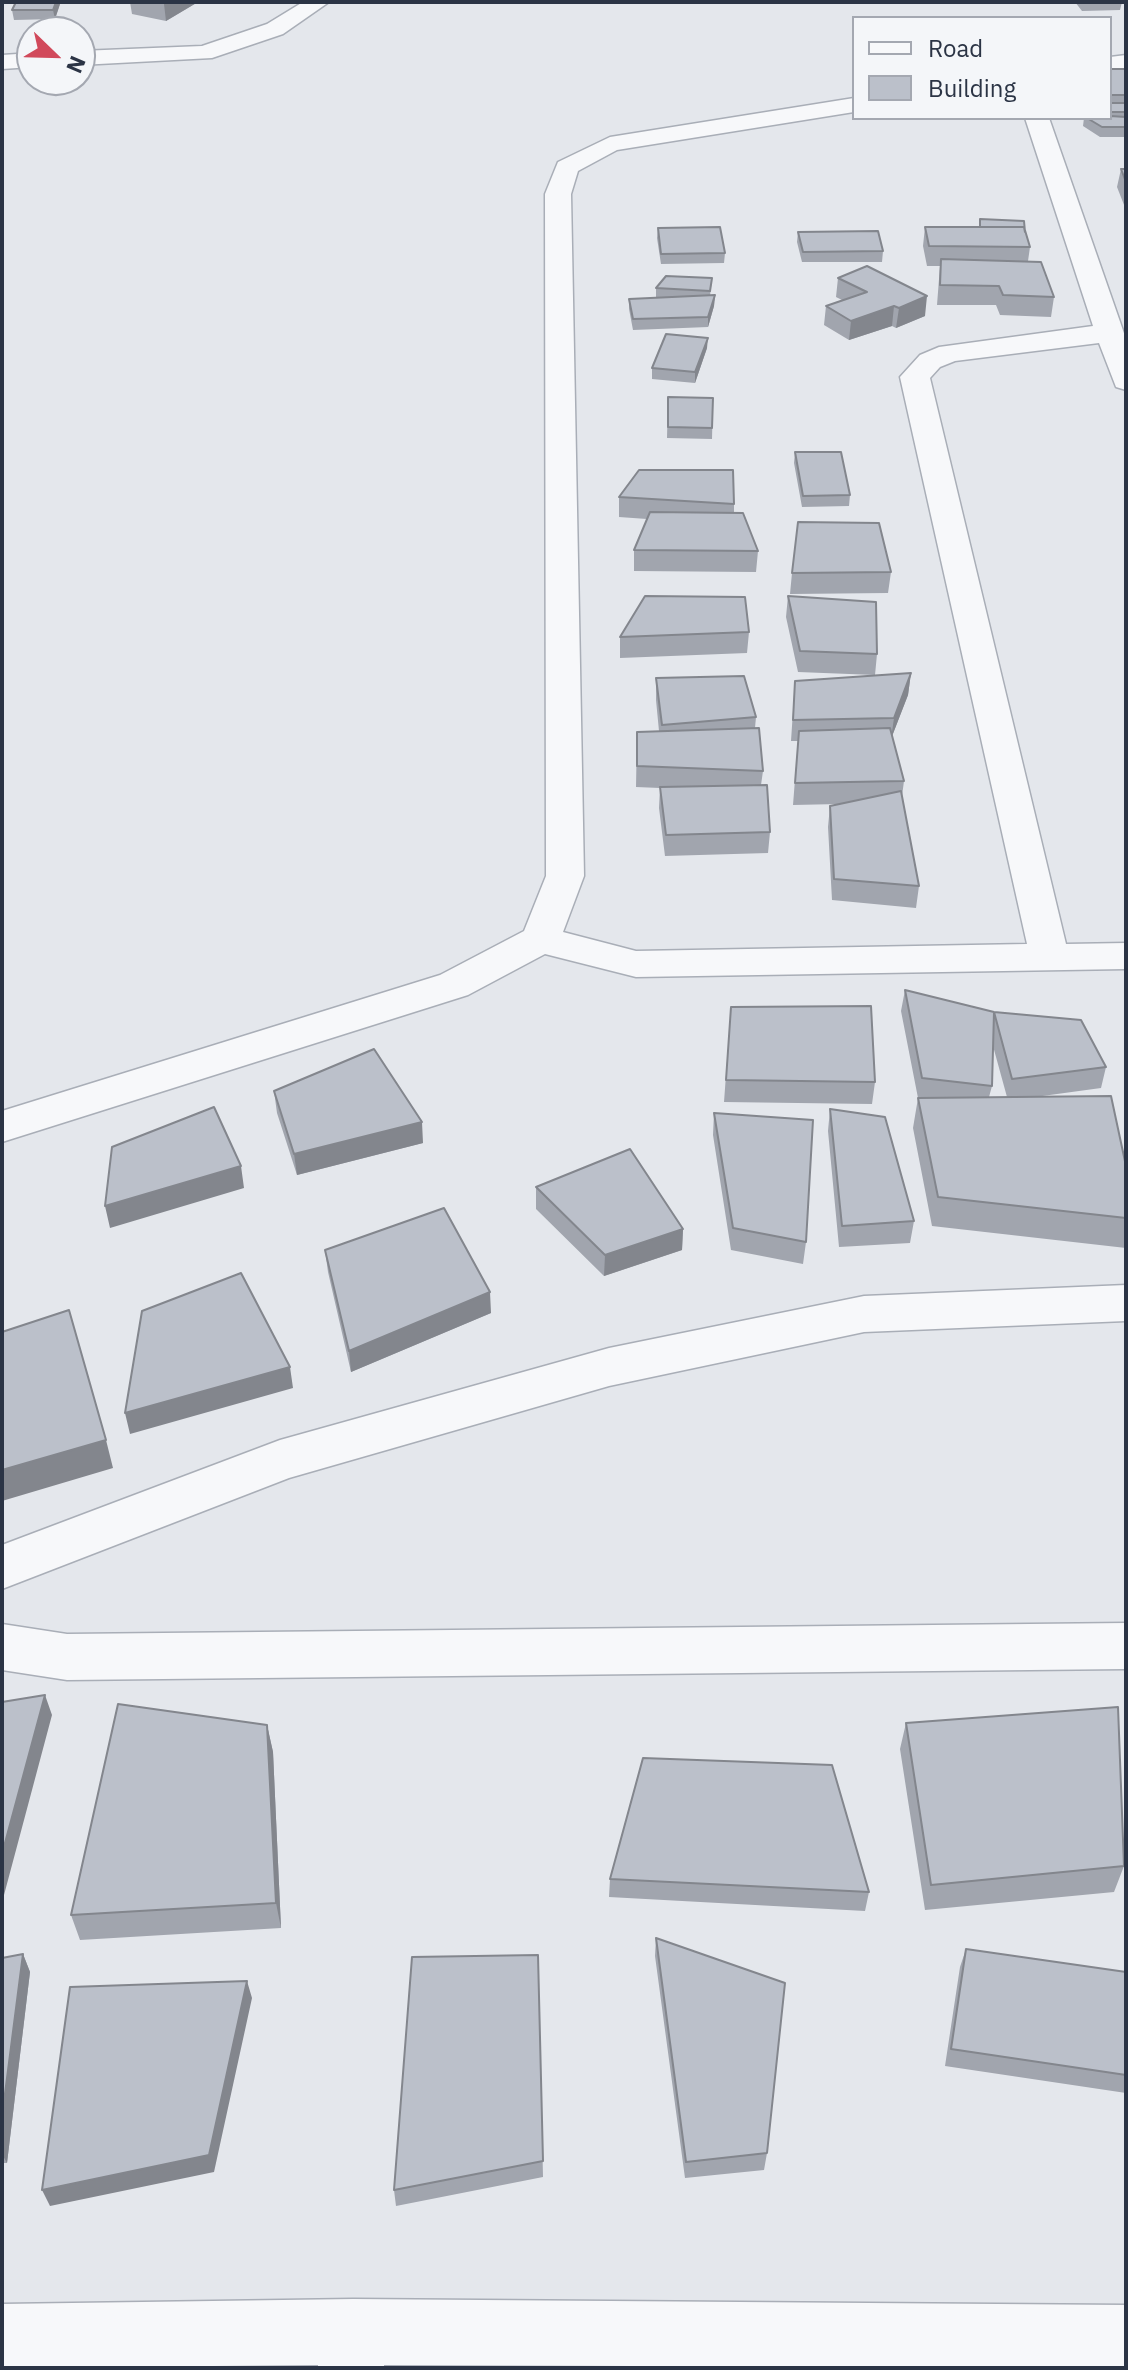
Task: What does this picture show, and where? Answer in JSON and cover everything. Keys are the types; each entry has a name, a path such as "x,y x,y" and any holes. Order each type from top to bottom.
{"street":[{"path":"96,57 204,53 275,29 318,2"},
{"path":"2,1127 454,985 541,939 565,876 558,194 567,167 610,144 852,105"},
{"path":"1038,120 1126,381"},
{"path":"1050,959 915,377 930,361 949,353 1108,333"},
{"path":"541,939 599,957 636,964 1126,956"},
{"path":"2,1567 280,1460 609,1367 864,1314 1126,1303"},
{"path":"2,1647 67,1657 1126,1646"},
{"path":"2,2337 352,2350 1126,2338"}],"building":[{"path":"16,2 56,2 53,10 12,10"},
{"path":"1112,69 1126,69 1126,95 1112,95"},
{"path":"1112,103 1126,103 1126,112 1112,112"},
{"path":"1126,117 1126,127 1102,127 1090,120"},
{"path":"980,219 1024,221 1025,232 1024,227 980,227"},
{"path":"720,227 725,253 661,254 658,228"},
{"path":"925,227 1024,227 1030,247 929,246"},
{"path":"878,231 883,251 803,252 798,232"},
{"path":"941,259 1041,262 1054,297 1003,295 999,286 940,285"},
{"path":"867,266 927,296 899,308 894,306 851,321 826,306 867,292 838,278"},
{"path":"666,276 712,278 710,291 656,288"},
{"path":"715,295 708,317 633,319 629,299"},
{"path":"666,334 708,338 695,372 652,368"},
{"path":"668,397 713,398 712,428 668,427"},
{"path":"795,452 841,452 850,495 803,496"},
{"path":"639,470 733,470 734,504 619,497"},
{"path":"650,512 743,513 758,551 634,550"},
{"path":"798,522 879,523 891,572 792,573"},
{"path":"645,596 745,597 749,632 620,637"},
{"path":"788,596 876,602 877,654 800,651"},
{"path":"911,673 894,718 793,720 795,681"},
{"path":"744,676 756,717 662,725 656,678"},
{"path":"759,728 763,771 637,766 637,732"},
{"path":"890,728 904,781 795,783 799,731"},
{"path":"767,785 770,832 666,835 660,787"},
{"path":"901,791 919,886 834,879 830,806"},
{"path":"905,990 994,1012 992,1086 922,1078"},
{"path":"871,1006 875,1082 726,1080 731,1007"},
{"path":"994,1012 1081,1020 1106,1067 1012,1079"},
{"path":"374,1049 422,1122 294,1154 274,1091"},
{"path":"1111,1096 1126,1166 1126,1218 938,1197 918,1098"},
{"path":"214,1107 241,1166 105,1206 112,1147"},
{"path":"830,1109 885,1117 914,1221 842,1226"},
{"path":"714,1113 813,1120 806,1242 733,1228"},
{"path":"630,1149 683,1229 605,1255 536,1187"},
{"path":"444,1208 490,1292 349,1351 325,1250"},
{"path":"241,1273 290,1367 125,1413 142,1311"},
{"path":"69,1310 106,1440 2,1470 2,1332"},
{"path":"45,1695 2,1854 2,1702"},
{"path":"118,1704 267,1725 276,1903 71,1915"},
{"path":"1118,1707 1124,1866 931,1885 906,1723"},
{"path":"643,1758 832,1765 869,1892 610,1879"},
{"path":"656,1938 785,1983 767,2153 686,2162"},
{"path":"966,1949 1126,1972 1126,2075 951,2049"},
{"path":"23,1954 2,2117 2,1958"},
{"path":"538,1955 543,2161 394,2190 412,1957"},
{"path":"247,1981 209,2155 42,2190 70,1987"}]}
